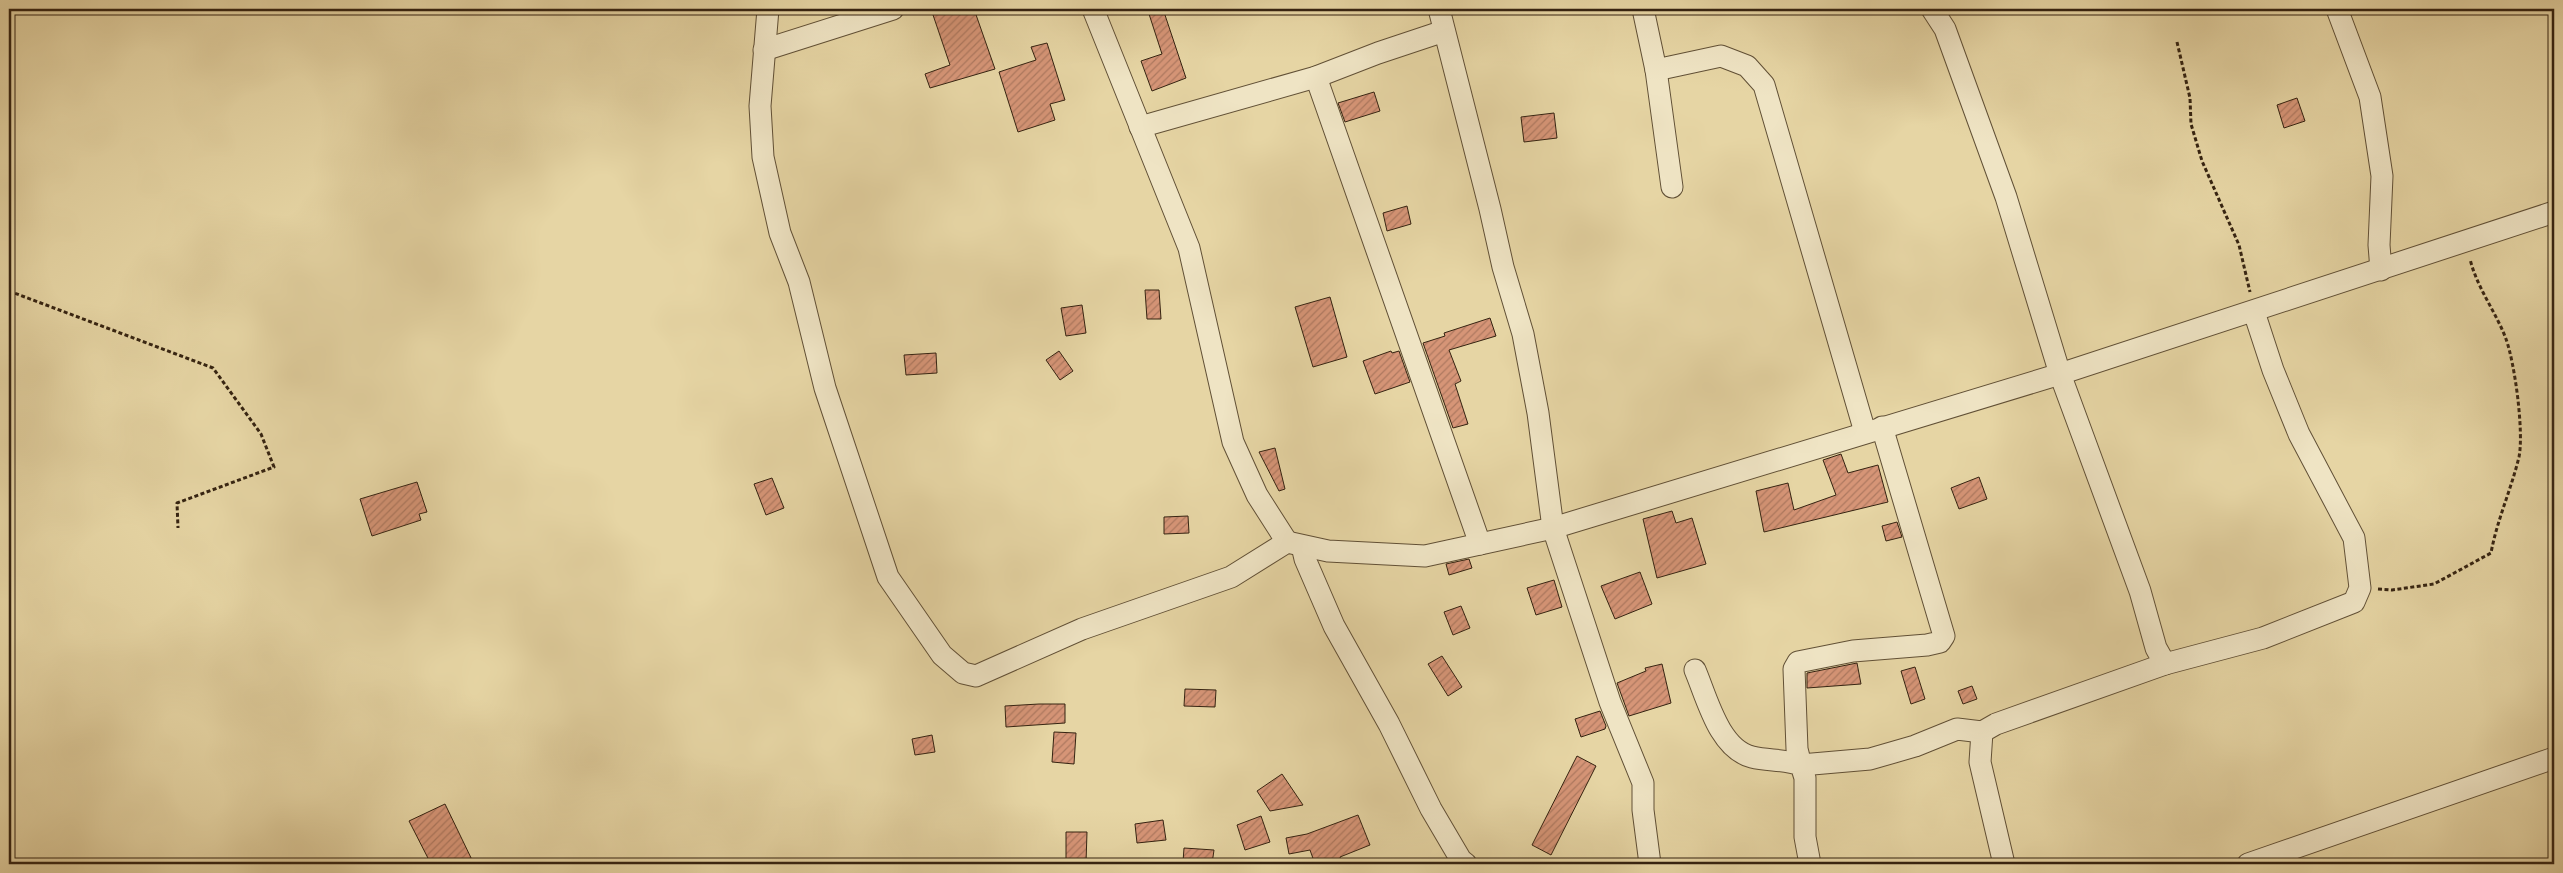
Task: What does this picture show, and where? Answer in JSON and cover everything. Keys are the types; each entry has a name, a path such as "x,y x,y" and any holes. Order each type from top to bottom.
{"street":[{"path":"768,9 760,106 763,157 780,233 799,282 825,388 888,577 942,655 963,673 976,676 1082,629 1231,577 1295,544 1328,551 1424,556 1553,528 2060,374 2254,312 2554,212"},
{"path":"764,50 893,9"},
{"path":"1093,9 1189,248 1233,442 1257,495 1305,559 1334,626 1389,724 1431,809 1461,860 1466,864"},
{"path":"1439,9 1490,208 1503,267 1523,334 1538,413 1553,528 1610,702 1643,784 1643,810 1650,864"},
{"path":"1643,9 1656,70 1672,187"},
{"path":"1932,9 1945,29 2006,197 2060,374 2140,591 2156,648 2165,664"},
{"path":"2337,9 2370,96 2382,176 2379,245 2381,270"},
{"path":"1140,127 1316,77 1378,53 1444,31"},
{"path":"1656,70 1721,56 1747,66 1764,85 1873,430 1944,636 1940,642 1927,645 1853,651 1798,662 1794,670 1797,749 1805,778 1804,837 1810,864"},
{"path":"1316,77 1480,544"},
{"path":"1695,670 1724,738 1738,753 1754,758 1785,759 1801,764 1870,758 1915,746 1957,729 1982,732 1996,724 2165,664 2262,638 2354,602 2360,588 2354,538 2299,434 2273,370 2254,312"},
{"path":"1982,732 1980,762 2004,864"},
{"path":"2248,864 2554,758"}],"path":[{"path":"2177,42 2190,98 2192,124 2202,161 2240,245 2254,312"},
{"path":"2360,588 2392,590 2434,584 2491,553 2496,526 2519,456 2521,419 2506,340 2474,274 2466,242"},
{"path":"9,291 213,368 261,434 274,467 177,503 178,528"}],"building":[{"path":"931,9 974,9 995,69 930,88 925,74 950,65"},
{"path":"1161,10 1164,12 1186,78 1152,91 1141,61 1162,54 1149,14"},
{"path":"1047,43 1065,100 1050,104 1055,120 1018,132 999,72 1036,60 1031,47"},
{"path":"1374,92 1380,111 1345,122 1338,103"},
{"path":"2297,98 2305,121 2284,128 2277,105"},
{"path":"1554,113 1557,138 1524,142 1521,117"},
{"path":"1407,206 1411,224 1387,231 1383,213"},
{"path":"1145,290 1159,290 1161,319 1147,319"},
{"path":"1330,297 1347,357 1313,367 1295,307"},
{"path":"1082,305 1086,333 1066,336 1061,308"},
{"path":"1490,318 1496,336 1449,350 1461,381 1455,384 1468,424 1453,428 1423,343 1445,336 1444,333"},
{"path":"1059,351 1073,371 1060,380 1046,360"},
{"path":"1391,351 1392,353 1399,351 1410,382 1375,394 1363,361"},
{"path":"936,353 937,373 906,375 904,355"},
{"path":"1275,448 1285,489 1279,491 1259,452"},
{"path":"1841,454 1848,473 1878,465 1888,502 1764,532 1756,491 1788,483 1794,510 1836,495 1823,460"},
{"path":"1979,477 1987,499 1959,509 1951,488"},
{"path":"772,478 784,508 766,515 754,484"},
{"path":"417,482 427,512 419,514 421,520 372,536 360,499"},
{"path":"1672,511 1676,523 1692,518 1706,564 1657,578 1643,519"},
{"path":"1188,516 1189,533 1164,534 1164,517"},
{"path":"1897,522 1902,537 1886,541 1882,526"},
{"path":"1469,559 1472,568 1449,575 1446,564"},
{"path":"1640,572 1652,604 1615,619 1601,586"},
{"path":"1554,580 1562,607 1536,615 1527,588"},
{"path":"1461,606 1470,628 1453,635 1444,612"},
{"path":"1442,656 1462,687 1448,696 1428,664"},
{"path":"1857,663 1861,684 1807,688 1807,673"},
{"path":"1662,664 1671,703 1629,716 1617,683 1646,671 1645,668"},
{"path":"1915,667 1925,699 1911,704 1901,671"},
{"path":"1972,686 1977,699 1963,704 1958,691"},
{"path":"1185,689 1216,690 1215,707 1184,706"},
{"path":"1065,704 1065,723 1006,727 1005,706"},
{"path":"1600,711 1606,726 1605,729 1581,737 1575,719"},
{"path":"1054,732 1076,733 1074,764 1052,762"},
{"path":"932,735 935,752 915,755 912,739"},
{"path":"1577,756 1596,766 1551,855 1532,845"},
{"path":"1282,774 1303,805 1270,811 1257,791"},
{"path":"445,804 474,864 431,864 409,821"},
{"path":"1358,815 1370,845 1340,857 1343,864 1315,864 1310,850 1289,854 1286,838 1307,834"},
{"path":"1261,816 1270,842 1245,850 1237,825"},
{"path":"1163,820 1166,840 1137,843 1135,824"},
{"path":"1066,832 1087,832 1086,863 1066,863"},
{"path":"1184,848 1214,850 1212,864 1183,862"}]}
